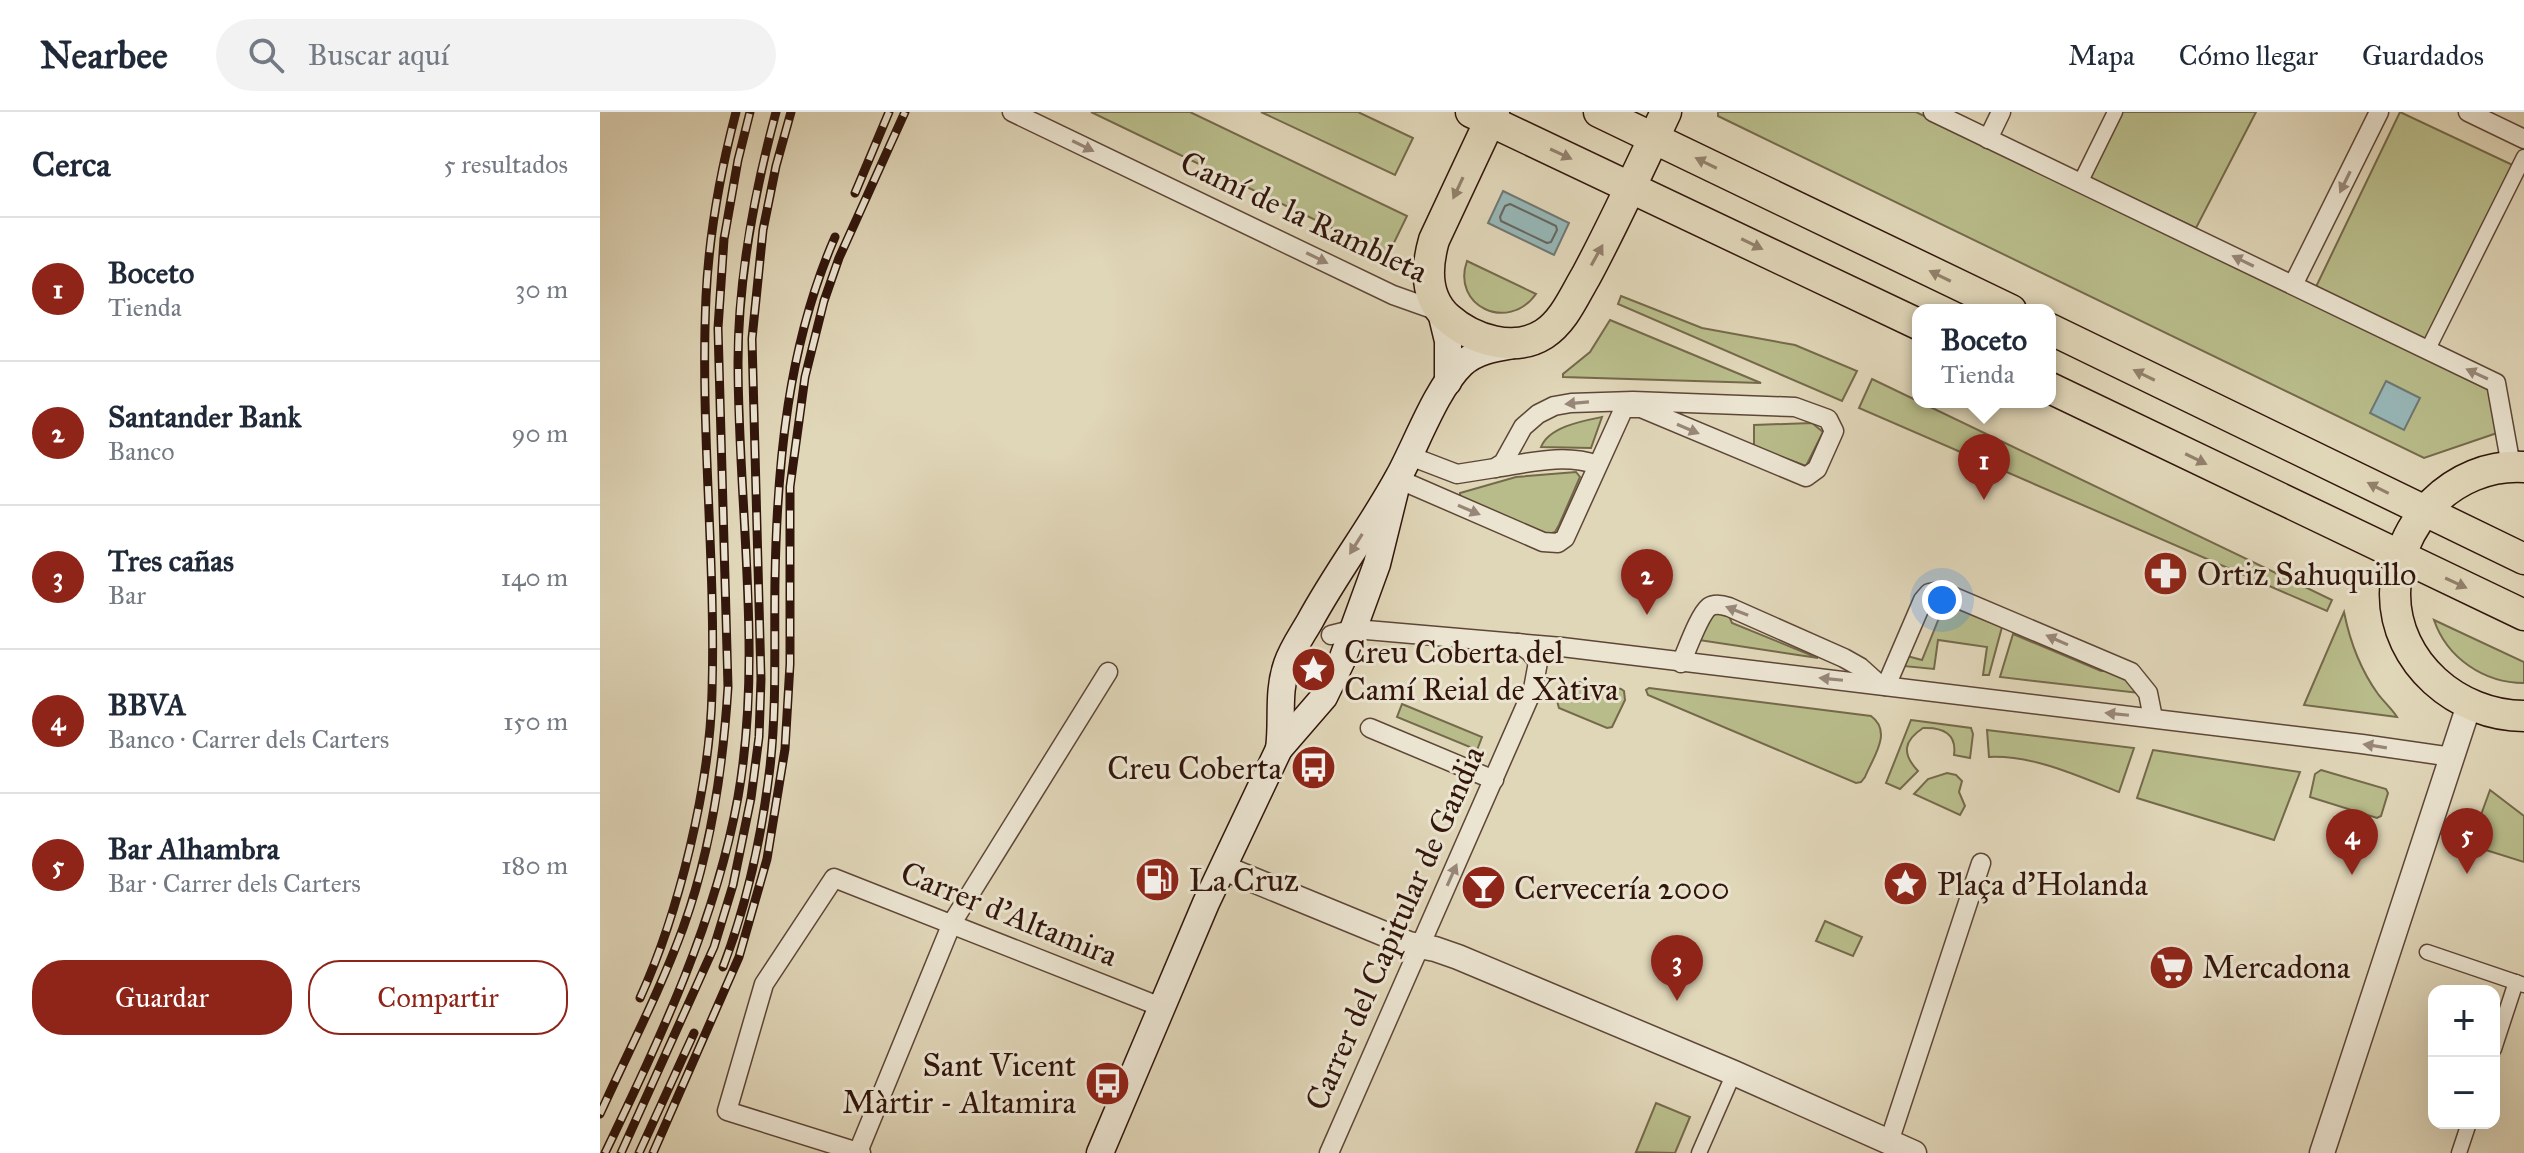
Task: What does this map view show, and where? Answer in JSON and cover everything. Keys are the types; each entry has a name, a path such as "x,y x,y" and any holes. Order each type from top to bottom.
{"main road":[{"path":"1599,112 1660,125 2000,304"},
{"path":"1448,382 1448,341 1441,312 1427,278 1429,258 1485,115 1912,321"},
{"path":"1279,749 1282,727 1279,700 1288,661 1323,597 1404,467 1448,382 1463,364 1478,354 1520,344 1546,333 1559,321 1605,241 1660,125"},
{"path":"1441,312 1477,336 1502,344 1520,344"},
{"path":"2056,332 2524,559"},
{"path":"2056,391 2524,615"},
{"path":"1100,1153 1161,1007 1279,749 1324,697 1342,660 1337,642 1385,537 1404,467"},
{"path":"2518,467 2492,469 2456,483 2423,511 2399,557 2395,594 2398,622 2409,648 2424,671 2445,691 2469,705 2495,713 2524,716"},
{"path":"1298,644 1315,634 1343,632"},
{"path":"1282,681 1284,694 1295,706 1314,704 1324,697"}],"street":[{"name":"Camí de la Rambleta","path":"1012,112 1379,288 1441,312"},
{"path":"1933,112 2496,383 2518,467"},
{"path":"1988,139 2001,112"},
{"path":"2080,183 2115,112"},
{"path":"2293,285 2379,112"},
{"path":"2468,112 2524,139"},
{"path":"2427,351 2524,157"},
{"path":"1404,467 1551,544 1565,538 1621,412 1633,406 1806,477 1817,469 1834,431 1828,419 1795,407 1633,401 1571,403 1546,410 1523,427 1503,463 1495,468"},
{"path":"1404,467 1457,474 1553,460 1583,460 1597,465"},
{"path":"1883,685 1923,600 1929,593 1940,591 2131,672 2148,693 2153,718"},
{"path":"1681,663 1703,615 1708,608 1717,605 1729,607 1844,658 1883,685"},
{"path":"1343,632 1518,643 1883,685 2452,757"},
{"name":"Carrer del Capitular de Gandia","path":"1329,1153 1406,972 1494,780 1538,672 1538,662 1518,643"},
{"path":"860,1152 952,923 1108,672"},
{"path":"2322,1153 2469,705"},
{"path":"1370,728 1494,780"},
{"path":"1889,1142 1981,863"},
{"path":"1224,868 1420,947 1458,957 1734,1073 1914,1153"},
{"name":"Carrer d'Altamira","path":"860,1152 727,1111 764,984 834,878 1161,1007"},
{"path":"2427,952 2520,983 2500,1034"},
{"path":"1699,1153 1734,1073"},
{"path":"2459,1153 2467,1129"}],"green space":[{"path":"1091,112 1190,112 1407,216 1388,255"},
{"path":"1261,112 1358,112 1413,138 1395,175"},
{"path":"1718,112 1916,112 2498,394 2500,432 2424,458 1718,116"},
{"path":"2115,112 2256,112 2196,228 2084,175"},
{"path":"2400,112 2519,168 2429,348 2313,293"},
{"path":"1467,261 1536,294 1524,306 1511,312 1498,313 1485,309 1474,302 1467,291 1464,277"},
{"path":"1621,296 1702,328 1795,345 1857,371 1842,401 1618,304"},
{"path":"1610,320 1761,383 1563,377 1590,352"},
{"path":"1872,379 1912,398 1912,408 1932,408 2332,600 2327,611 1859,408"},
{"path":"1602,417 1591,448 1541,447 1551,434 1559,430"},
{"path":"1812,423 1823,432 1806,466 1754,446 1754,425"},
{"path":"1576,472 1580,477 1559,525 1555,532 1546,535 1460,498 1460,493 1516,477"},
{"path":"1949,598 1950,606 2002,627 1989,675 1983,675 1987,647 1938,640 1934,669 1903,666 1907,656 1922,660 1941,613 1928,607 1932,600"},
{"path":"1719,612 1729,616 1732,623 1818,658 1699,640 1713,615"},
{"path":"2344,612 2361,665 2378,694 2397,717 2304,705"},
{"path":"2434,620 2524,662 2524,683 2495,678 2469,666 2448,646"},
{"path":"2013,634 2101,671 2118,673 2139,693 2000,677"},
{"path":"1578,682 1624,691 1625,700 1612,727 1607,728 1559,708 1557,701 1564,689"},
{"path":"1646,690 1871,716 1877,722 1881,737 1865,777 1856,783 1648,695"},
{"path":"1402,704 1482,737 1477,750 1397,717"},
{"path":"1911,720 1971,728 1970,758 1954,755 1953,742 1947,733 1923,728 1907,748 1909,759 1918,771 1900,789 1886,783"},
{"path":"1987,730 2134,748 2119,792 2039,763 1989,757"},
{"path":"2153,750 2300,772 2274,840 2137,798"},
{"path":"2321,770 2386,789 2388,793 2381,816 2377,818 2310,797 2315,774"},
{"path":"1947,773 1956,775 1962,781 1959,792 1965,806 1960,815 1914,794 1928,779"},
{"path":"2490,790 2524,816 2524,862 2470,845"},
{"path":"1825,921 1862,937 1853,956 1816,941"},
{"path":"1656,1103 1690,1117 1675,1153 1636,1152"}],"water":[{"path":"1503,191 1569,223 1554,255 1488,223"},
{"path":"2386,381 2420,398 2404,430 2370,413"}],"railway":[{"path":"640,998 667,927 690,848 710,728 713,643 705,396 706,297 716,204 736,112"},
{"path":"600,1114 683,928 701,869 719,779 728,687 718,328 724,239 750,112"},
{"path":"605,1153 684,980 715,890 738,797 749,690 739,330 749,236 776,112"},
{"path":"621,1153 714,947 733,885 751,798 759,737 761,679 752,339 763,230 791,112"},
{"path":"855,193 889,112"},
{"path":"653,1153 739,957 767,859 785,749 790,664 790,487 805,377 824,301 839,258 905,112"},
{"path":"723,967 752,868 770,767 776,536 788,405 806,320 835,237"},
{"path":"639,1153 694,1033"}],"place":[{"name":"Boceto","path":"1984,500"},
{"name":"Ortiz Sahuquillo","path":"2166,574"},
{"name":"Santander Bank","path":"1647,615"},
{"name":"Creu Coberta del Camí Reial de Xàtiva","path":"1313,670"},
{"name":"Creu Coberta","path":"1313,768"},
{"name":"Bar Alhambra","path":"2467,874"},
{"name":"BBVA","path":"2352,875"},
{"name":"La Cruz","path":"1158,880"},
{"name":"Plaça d'Holanda","path":"1906,884"},
{"name":"Cervecería 2000","path":"1483,888"},
{"name":"Mercadona","path":"2171,967"},
{"name":"Tres cañas","path":"1677,1001"},
{"name":"Sant Vicent Màrtir - Altamira","path":"1107,1083"}]}
